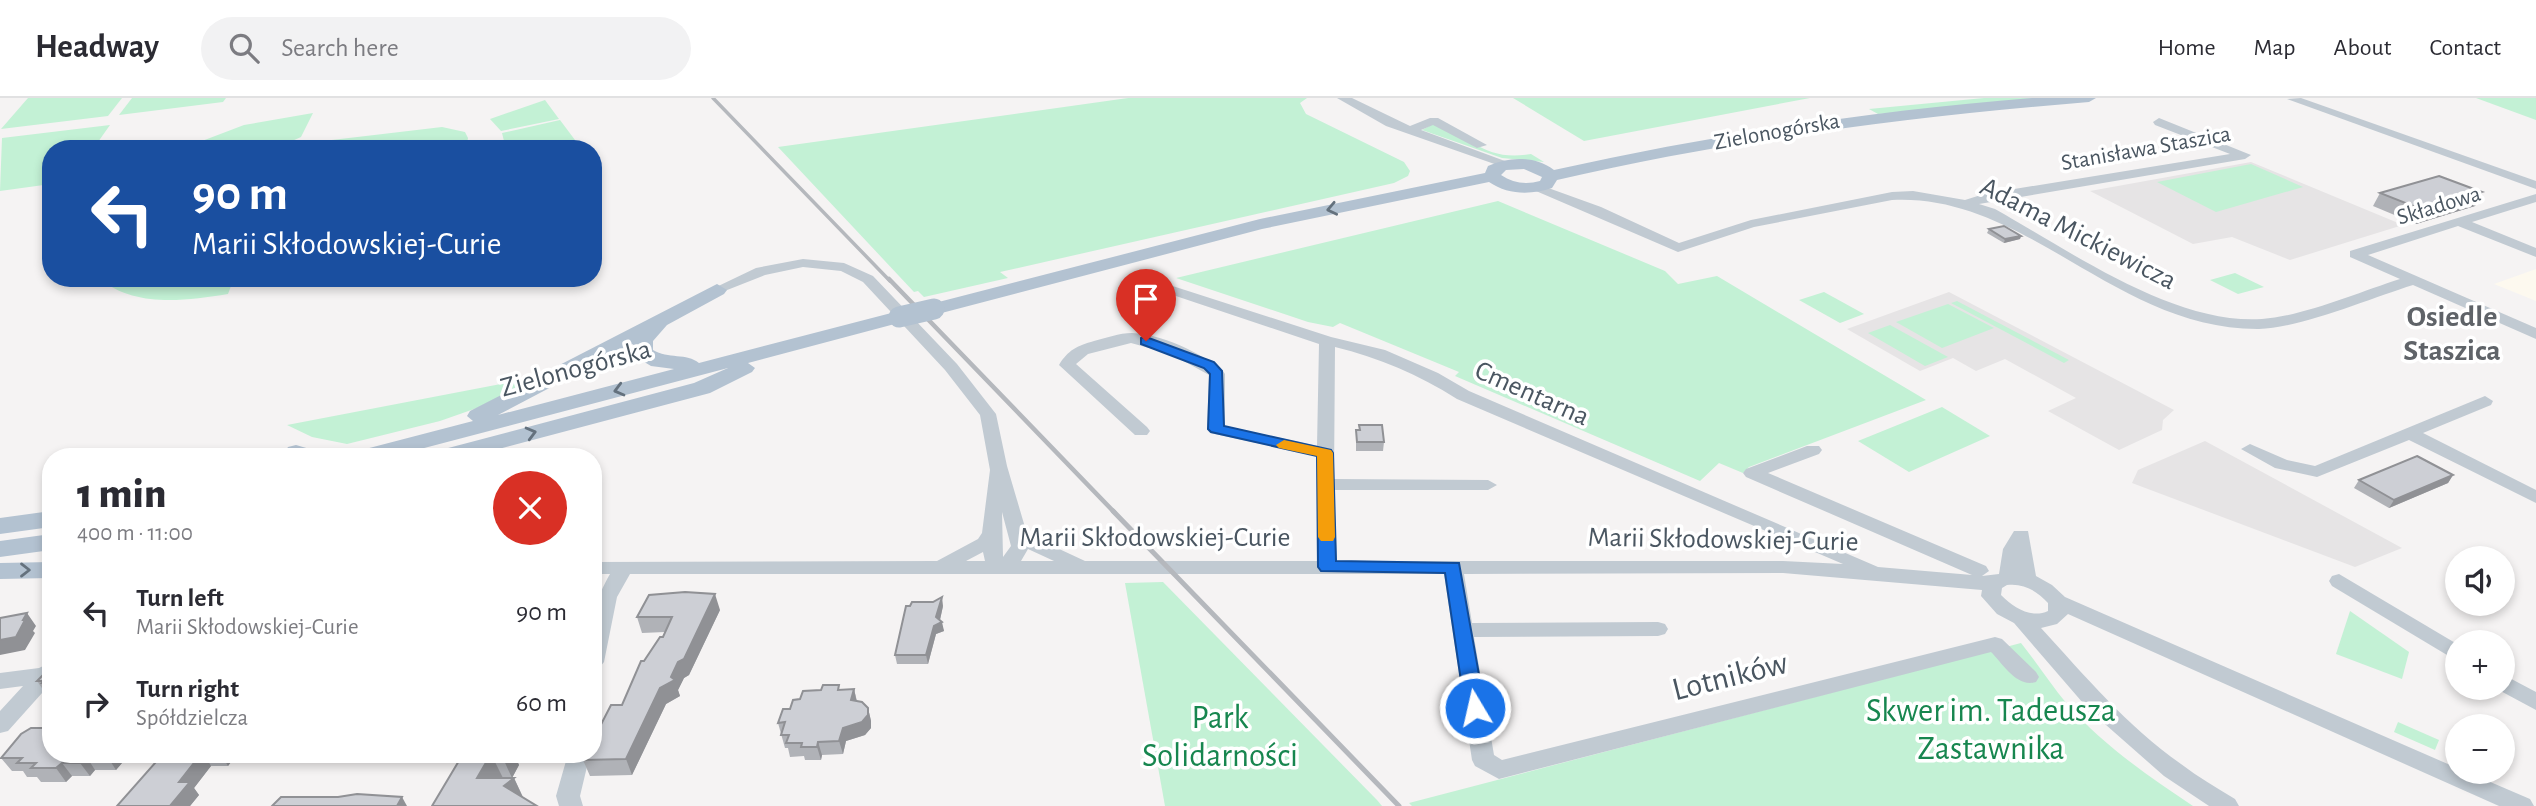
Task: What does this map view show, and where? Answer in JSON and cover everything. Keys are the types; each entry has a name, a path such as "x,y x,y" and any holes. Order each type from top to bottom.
{"main road":[{"name":"Zielonogórska","path":"1543,178 1762,121 1945,98"},
{"name":"Zielonogórska","path":"397,448 1121,260 1212,253 1499,170 1543,178 1822,124 1946,109 2090,98"},
{"path":"395,448 511,401 717,290"},
{"path":"666,318 641,342 643,353 654,361 679,365 769,351"},
{"name":"Zielonogórska","path":"475,448 702,388 805,341"},
{"path":"0,526 42,520"},
{"path":"0,549 42,543"},
{"path":"0,571 42,570"}],"street":[{"path":"1343,98 1376,116 1451,144 1499,170"},
{"path":"2293,99 2536,185"},
{"path":"1410,130 1434,121 1499,170"},
{"name":"Stanisława Staszica","path":"1967,204 1984,198 2245,155 2159,122"},
{"name":"Adama Mickiewicza","path":"1543,178 1596,210 1678,248 1751,224 1892,196 1928,196 1967,204 1990,212 2137,295 2195,316 2227,322 2260,324 2284,321 2413,280"},
{"name":"Składowa","path":"2413,280 2355,254 2536,198"},
{"path":"2459,222 2536,253"},
{"path":"717,290 757,272 794,264 835,265 865,276 942,357 983,406 993,426 998,466 1021,546 1016,556 997,567 992,559 992,532 998,466"},
{"path":"2413,280 2536,334"},
{"name":"Cmentarna","path":"1157,285 1327,341 1390,358 1432,376 1464,395 1878,573"},
{"path":"1146,341 1163,329"},
{"path":"1141,431 1067,365 1078,352 1131,338 1209,365 1217,374 1216,429 1325,453"},
{"path":"1327,341 1327,567"},
{"path":"2250,449 2281,464 2317,472 2485,401"},
{"path":"2409,433 2536,497"},
{"path":"1813,450 1752,473 2000,582 2052,594 2063,664"},
{"path":"1325,484 1488,485"},
{"path":"939,568 977,548 992,532"},
{"path":"2020,537 2000,582 1997,604 2021,618 2097,704 2131,736 2172,770 2227,806"},
{"path":"1020,538 1055,556 1089,568"},
{"name":"Marii Skłodowskiej-Curie","path":"602,568 1783,567 2000,582"},
{"path":"602,620 607,597 624,568"},
{"path":"1453,568 1462,630 1658,629"},
{"path":"2339,581 2445,647"},
{"path":"2021,618 2054,612 2125,634 2522,806"},
{"name":"Lotników","path":"1462,630 1483,760 1499,770 1995,644 2028,677"},
{"path":"0,681 42,673"},
{"path":"0,725 42,679"},
{"path":"2515,690 2536,702"},
{"path":"571,806 568,796 577,763"}],"shaded area":[{"path":"2251,162 2403,225 2290,260 2232,237 2193,244 2090,191"},
{"path":"2536,269 2536,301 2494,284"},
{"path":"1949,292 2174,410 2163,420 2162,430 2119,450 2048,411 2076,398 2005,359 1976,371 1953,358 1920,371 1847,329"},
{"path":"2205,441 2402,548 2355,567 2132,483 2138,470"}],"green space":[{"path":"28,98 122,98 108,116 1,129"},
{"path":"132,98 226,98 223,102 119,115"},
{"path":"1128,98 1307,98 1300,103 1306,114 1404,162 1410,171 1408,176 1394,183 1000,272 1008,278 924,297 918,291 914,292 778,147"},
{"path":"1513,98 1810,98 1584,141"},
{"path":"1984,98 2071,98 1878,114 1869,109"},
{"path":"2476,98 2536,98 2536,120"},
{"path":"545,100 559,119 501,131 490,119"},
{"path":"313,113 301,137 294,140 205,140 244,125"},
{"path":"560,120 575,140 504,140 502,133"},
{"path":"1433,124 1490,151 1515,156 1531,154 1544,162 1502,158 1422,130"},
{"path":"110,125 99,140 42,140 42,185 0,191 2,138"},
{"path":"442,127 465,132 468,138 468,140 332,140"},
{"path":"2251,164 2303,187 2216,212 2157,182"},
{"path":"1498,201 1665,271 1678,284 1717,276 1926,400 1749,467 1743,473 1719,463 1700,481 1455,376 1459,372 1340,323 1333,327 1308,322 1176,278"},
{"path":"2235,273 2264,287 2238,294 2210,280"},
{"path":"231,287 228,294 177,300 144,298 113,288"},
{"path":"1824,292 1864,314 1840,323 1799,300"},
{"path":"1957,301 2069,360 2064,363 1951,303"},
{"path":"1948,304 1994,328 1942,348 1896,322"},
{"path":"1890,325 1948,357 1925,366 1868,333"},
{"path":"522,380 526,383 477,408 440,421 347,444 312,437 287,425"},
{"path":"1942,407 1990,436 1909,472 1858,441"},
{"name":"Park Solidarności","path":"1163,582 1382,806 1165,806 1125,583"},
{"path":"2350,611 2409,652 2402,679 2336,654"},
{"name":"Skwer im. Tadeusza Zastawnika","path":"2021,643 2081,719 2143,771 2193,806 1412,806 1409,803"},
{"path":"2398,722 2439,740 2435,750 2394,732"}],"building":[{"path":"2439,176 2482,192 2423,210 2380,193"},
{"path":"2004,226 2021,236 2005,239 1989,229"},
{"path":"1359,425 1382,425 1384,442 1357,442 1356,430 1360,430"},
{"path":"2417,456 2453,475 2394,500 2359,480"},
{"path":"685,592 715,594 684,659 678,662 671,677 675,680 660,688 626,759 602,760 602,722 611,705 622,705 641,661 644,661 660,637 663,637 672,617 637,617 649,595"},
{"path":"942,597 936,617 942,622 934,626 926,655 895,655 906,606 910,606 912,602 933,602"},
{"path":"27,613 16,637 0,640 0,618"},
{"path":"823,685 839,685 838,690 854,689 851,700 862,702 868,708 868,715 862,722 843,728 839,741 818,742 817,747 786,743 789,735 781,735 785,722 778,723 783,709 790,709 793,700 800,699 803,691 821,690"},
{"path":"31,728 42,728 42,763 62,763 56,768 31,768 36,763 17,763 22,758 1,758 21,734"},
{"path":"155,763 194,763 179,782 190,782 170,806 117,806"},
{"path":"458,763 486,763 477,778 514,778 504,786 537,806 432,806"},
{"path":"357,794 402,797 397,806 272,806 281,797 338,797"}],"railway":[{"path":"713,98 890,281"},
{"path":"889,279 1115,513"},
{"path":"1113,511 1399,806"}],"slow traffic":[{"path":"1284,445 1325,453 1327,537"}],"district":[{"name":"Osiedle Staszica","path":"2452,334"}],"route":[{"path":"1146,341 1209,365 1217,374 1216,429 1325,453 1327,567 1453,568 1475,708"}]}
